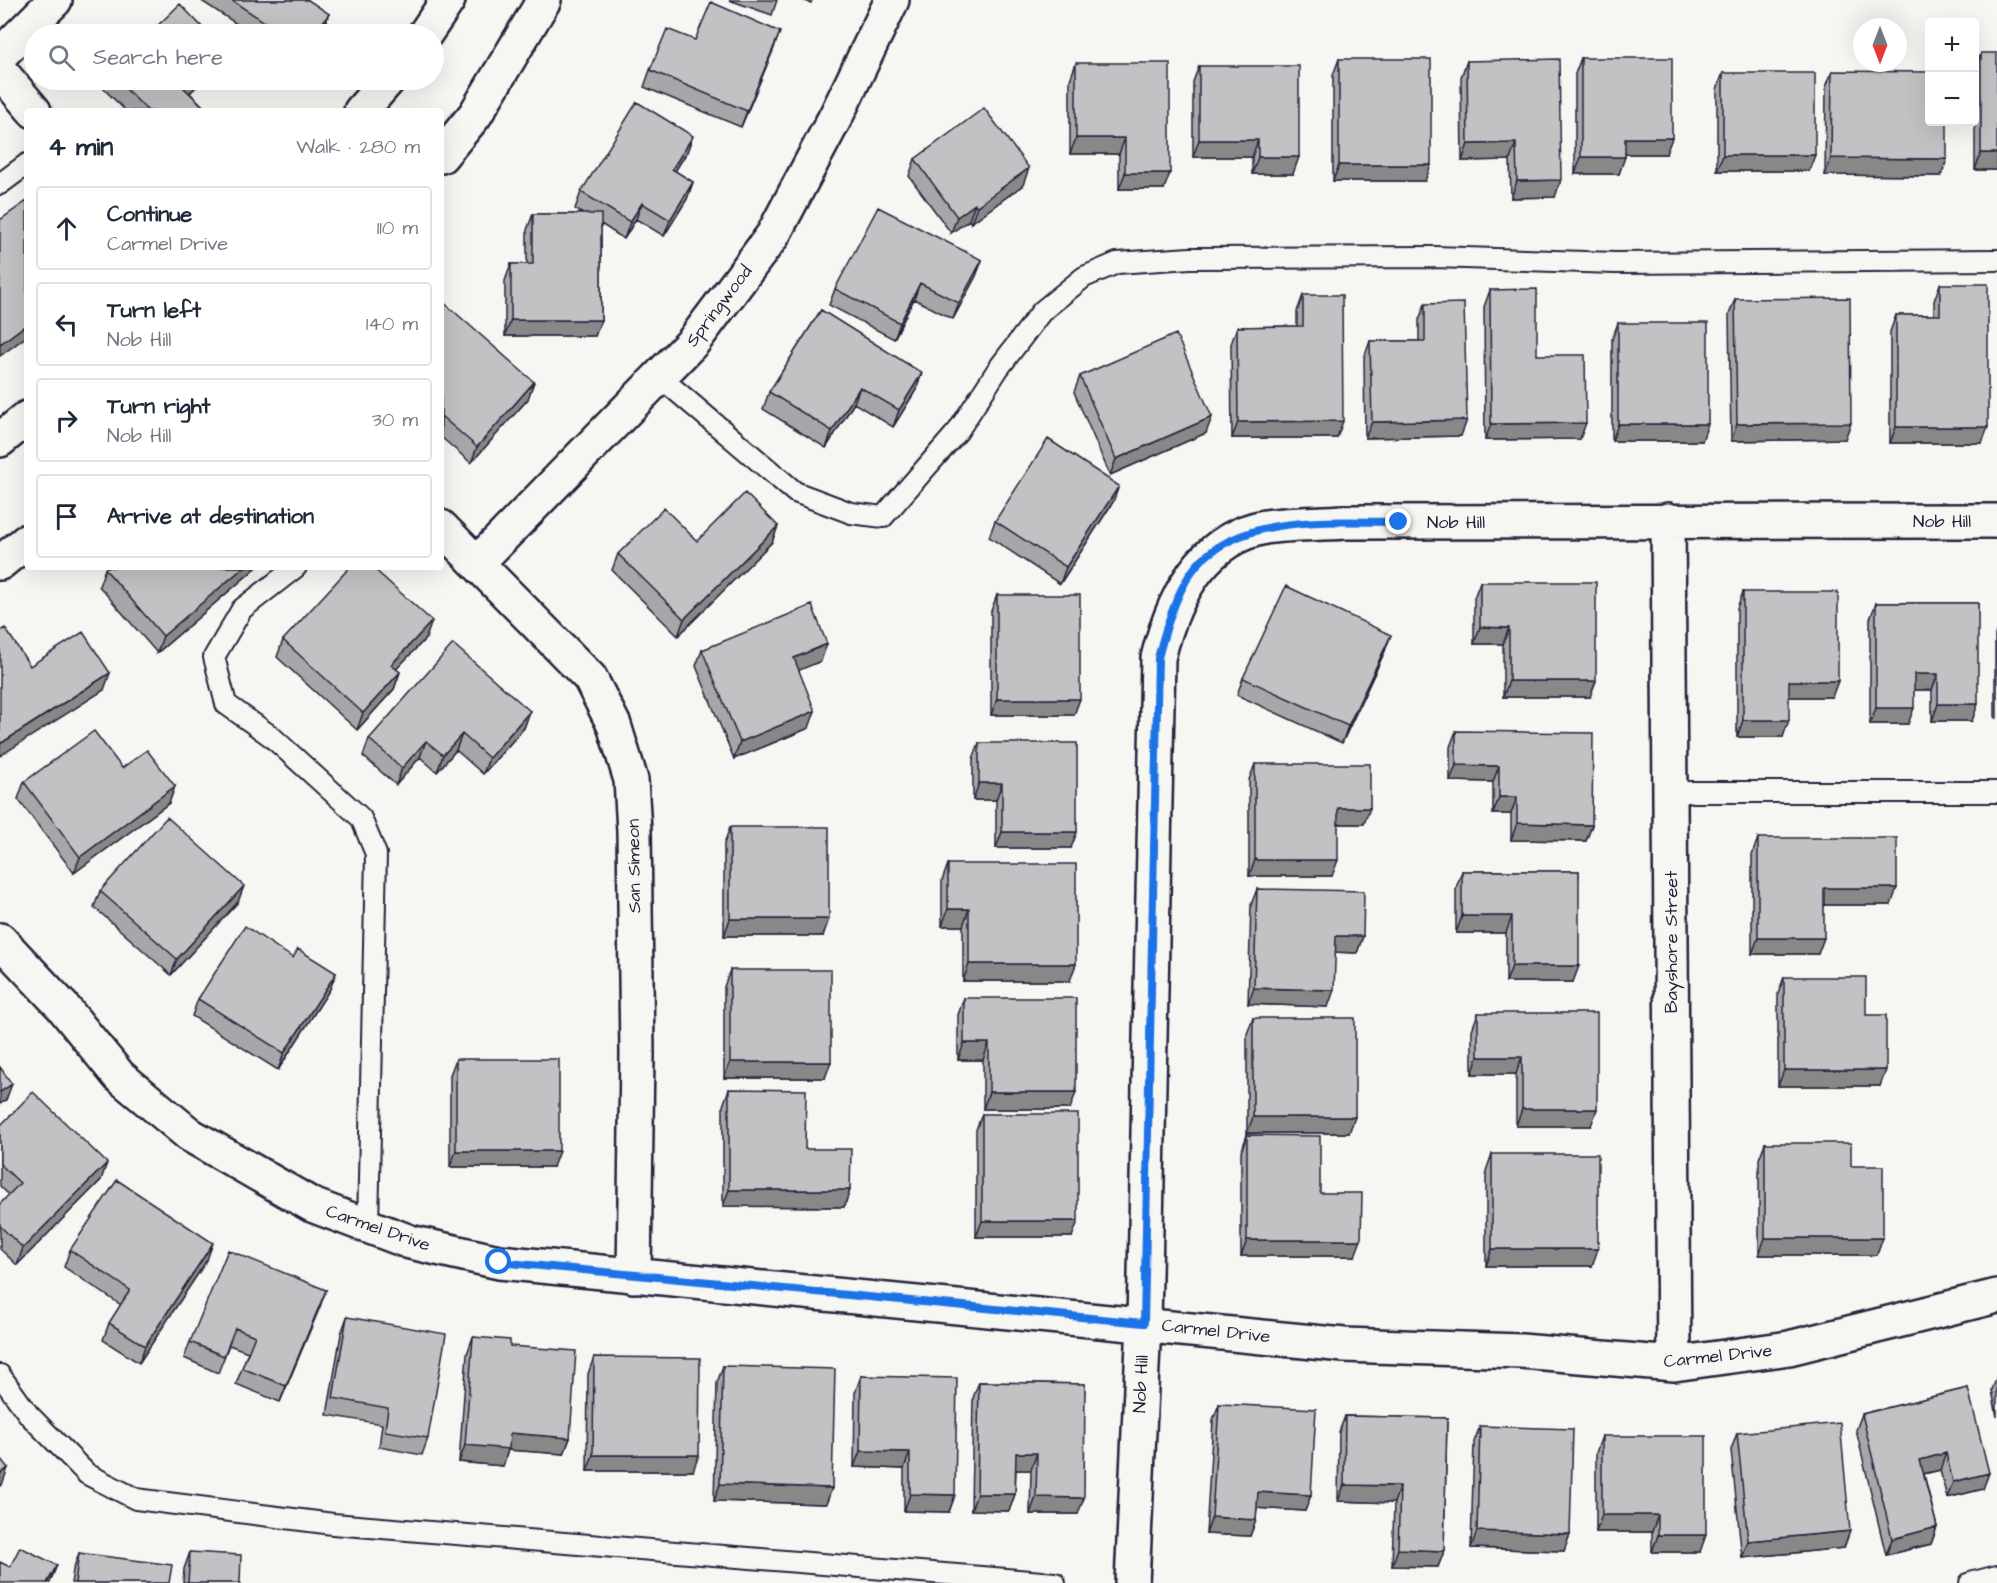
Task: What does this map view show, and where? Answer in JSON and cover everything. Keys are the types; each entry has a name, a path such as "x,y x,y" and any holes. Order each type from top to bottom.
{"street":[{"path":"31,24 55,0"},
{"path":"432,24 448,0"},
{"path":"444,152 475,115 544,0"},
{"name":"Springwood","path":"478,562 693,342 773,235 837,114 892,0"},
{"path":"0,55 24,31"},
{"path":"0,71 31,108"},
{"path":"364,108 379,90"},
{"path":"0,440 24,420"},
{"name":"Bayshore Street","path":"1668,520 1674,1364"},
{"name":"Nob Hill","path":"1132,1583 1144,1323 1158,658 1167,621 1196,567 1226,542 1264,527 1344,522 1997,521"},
{"name":"San Simeon","path":"444,530 590,678 614,725 631,780 638,1053 634,1276"},
{"path":"0,563 24,543"},
{"name":"Carmel Drive","path":"0,940 63,1007 119,1076 190,1135 312,1205 410,1242 499,1262 1144,1323 1344,1345 1521,1352 1674,1364 1789,1348 1997,1296"}],"lane":[{"path":"0,184 24,166"},
{"path":"660,377 795,492 851,513 883,517 958,431 998,369 1042,311 1084,277 1117,263 1190,258 1435,257 1615,263 1997,260"},
{"path":"292,570 242,609 214,657 226,704 272,737 361,818 376,854 368,1226"},
{"path":"1670,792 1997,792"},
{"path":"0,1375 29,1415 87,1474 136,1499 333,1524 1055,1583"},
{"path":"1970,1583 1997,1576"}],"building":[{"path":"231,0 308,0 329,14 322,24 268,24"},
{"path":"711,2 780,32 747,111 650,70 667,29 695,40"},
{"path":"180,4 199,24 159,24"},
{"path":"1981,53 1997,53 1997,153 1981,153"},
{"path":"1581,58 1672,58 1672,138 1625,138 1625,157 1581,157"},
{"path":"1339,59 1431,59 1431,165 1339,165"},
{"path":"1559,59 1561,180 1517,181 1516,143 1468,144 1467,61"},
{"path":"1076,63 1170,63 1170,173 1125,173 1125,138 1076,138"},
{"path":"1199,66 1299,66 1299,157 1258,157 1258,140 1199,140"},
{"path":"1832,71 1925,72 1925,126 1947,126 1947,159 1831,158"},
{"path":"1723,73 1815,73 1815,155 1723,155"},
{"path":"127,90 186,90 205,108 145,108"},
{"path":"637,102 693,136 672,169 693,182 670,220 642,203 630,222 581,192"},
{"path":"984,108 1029,168 977,206 975,204 957,217 915,159"},
{"path":"24,203 24,326 0,344 0,220"},
{"path":"878,207 982,260 959,303 920,283 900,323 835,289"},
{"path":"533,214 601,214 601,320 511,320 511,264 533,264"},
{"path":"1940,284 1988,284 1988,427 1896,427 1896,315 1940,315"},
{"path":"1537,289 1537,355 1585,355 1586,423 1491,424 1490,290"},
{"path":"1303,295 1342,295 1343,421 1238,422 1237,327 1303,326"},
{"path":"1850,298 1851,423 1737,424 1735,299"},
{"path":"444,303 534,382 477,447 444,419"},
{"path":"1464,303 1467,420 1372,422 1370,341 1425,341 1425,304"},
{"path":"821,310 922,373 899,410 860,387 832,431 769,392"},
{"path":"1618,323 1708,323 1708,424 1618,424"},
{"path":"1176,334 1212,417 1116,459 1080,376"},
{"path":"1048,439 1119,486 1066,567 995,521"},
{"path":"745,493 778,526 684,619 618,554 664,508 697,541"},
{"path":"106,570 240,570 163,636"},
{"path":"347,570 375,570 432,621 391,665 400,672 363,713 283,640"},
{"path":"1480,582 1596,582 1596,681 1509,681 1509,628 1480,627"},
{"path":"1286,586 1391,635 1348,726 1243,678"},
{"path":"1743,592 1838,592 1838,681 1789,681 1789,720 1743,720"},
{"path":"997,595 1080,595 1080,699 997,699"},
{"path":"1876,603 1978,603 1978,704 1938,704 1938,674 1914,674 1914,708 1876,708"},
{"path":"812,605 827,644 794,658 815,711 740,742 702,650"},
{"path":"5,628 30,666 83,632 110,673 0,744 0,631"},
{"path":"453,644 530,711 489,758 462,734 443,755 426,741 402,768 369,739"},
{"path":"94,731 122,768 147,750 175,786 80,857 24,782"},
{"path":"1456,731 1593,733 1592,825 1517,823 1517,797 1499,797 1499,766 1456,765"},
{"path":"979,743 1077,743 1077,832 1002,832 1002,783 979,783"},
{"path":"1255,764 1370,764 1370,808 1338,808 1338,860 1255,860"},
{"path":"167,817 244,886 177,959 100,891"},
{"path":"730,827 829,827 829,919 730,919"},
{"path":"1758,838 1897,838 1897,888 1824,888 1824,938 1758,938"},
{"path":"948,864 1076,864 1076,964 969,964 969,909 948,909"},
{"path":"1462,871 1579,871 1579,966 1512,966 1512,916 1462,916"},
{"path":"1257,889 1364,891 1363,936 1336,936 1334,990 1254,988"},
{"path":"245,926 293,958 298,949 336,973 284,1053 198,999"},
{"path":"730,970 831,970 831,1062 730,1062"},
{"path":"1784,977 1866,977 1866,1015 1886,1015 1886,1070 1784,1070"},
{"path":"964,998 1076,998 1076,1092 989,1092 989,1043 964,1043"},
{"path":"1478,1013 1597,1013 1597,1109 1522,1109 1522,1057 1478,1057"},
{"path":"1253,1018 1355,1018 1355,1117 1253,1117"},
{"path":"456,1059 559,1059 559,1151 456,1151"},
{"path":"0,1067 12,1084 0,1092"},
{"path":"729,1089 806,1090 805,1149 851,1149 850,1190 729,1190"},
{"path":"33,1092 107,1163 23,1248 0,1226 0,1204 20,1183 0,1164 0,1126"},
{"path":"982,1114 1078,1114 1078,1221 982,1221"},
{"path":"1247,1135 1320,1136 1320,1193 1362,1193 1361,1240 1247,1240"},
{"path":"1765,1143 1851,1143 1851,1166 1883,1166 1883,1238 1765,1238"},
{"path":"1492,1154 1598,1154 1598,1249 1492,1249"},
{"path":"117,1180 213,1243 145,1346 109,1323 130,1290 70,1250"},
{"path":"228,1250 326,1290 286,1386 242,1368 255,1336 235,1328 224,1356 190,1342"},
{"path":"347,1317 446,1334 428,1438 385,1431 388,1408 333,1398"},
{"path":"473,1337 510,1340 510,1346 576,1351 570,1438 510,1433 509,1449 465,1445"},
{"path":"594,1357 700,1358 699,1455 593,1455"},
{"path":"723,1366 835,1369 832,1488 720,1484"},
{"path":"861,1376 957,1378 955,1495 910,1494 910,1452 860,1451"},
{"path":"979,1382 1085,1384 1084,1498 1036,1497 1037,1453 1016,1453 1015,1494 977,1494"},
{"path":"1968,1388 1989,1473 1953,1482 1946,1453 1920,1460 1937,1527 1892,1539 1862,1414"},
{"path":"1219,1404 1316,1409 1311,1495 1258,1492 1256,1520 1212,1517"},
{"path":"1345,1416 1447,1418 1444,1551 1398,1549 1400,1486 1344,1485"},
{"path":"1840,1423 1850,1531 1748,1541 1737,1433"},
{"path":"1480,1426 1573,1429 1570,1534 1477,1531"},
{"path":"1602,1436 1706,1436 1706,1535 1658,1535 1658,1515 1602,1515"},
{"path":"0,1458 8,1468 0,1474"},
{"path":"20,1547 57,1565 47,1583 0,1583 0,1562 10,1567"},
{"path":"190,1552 241,1555 240,1583 188,1583"},
{"path":"79,1553 172,1565 169,1583 75,1583"}],"route":[{"path":"499,1262 1144,1323 1158,658 1167,621 1196,567 1226,542 1264,527 1344,522 1399,522"}]}
